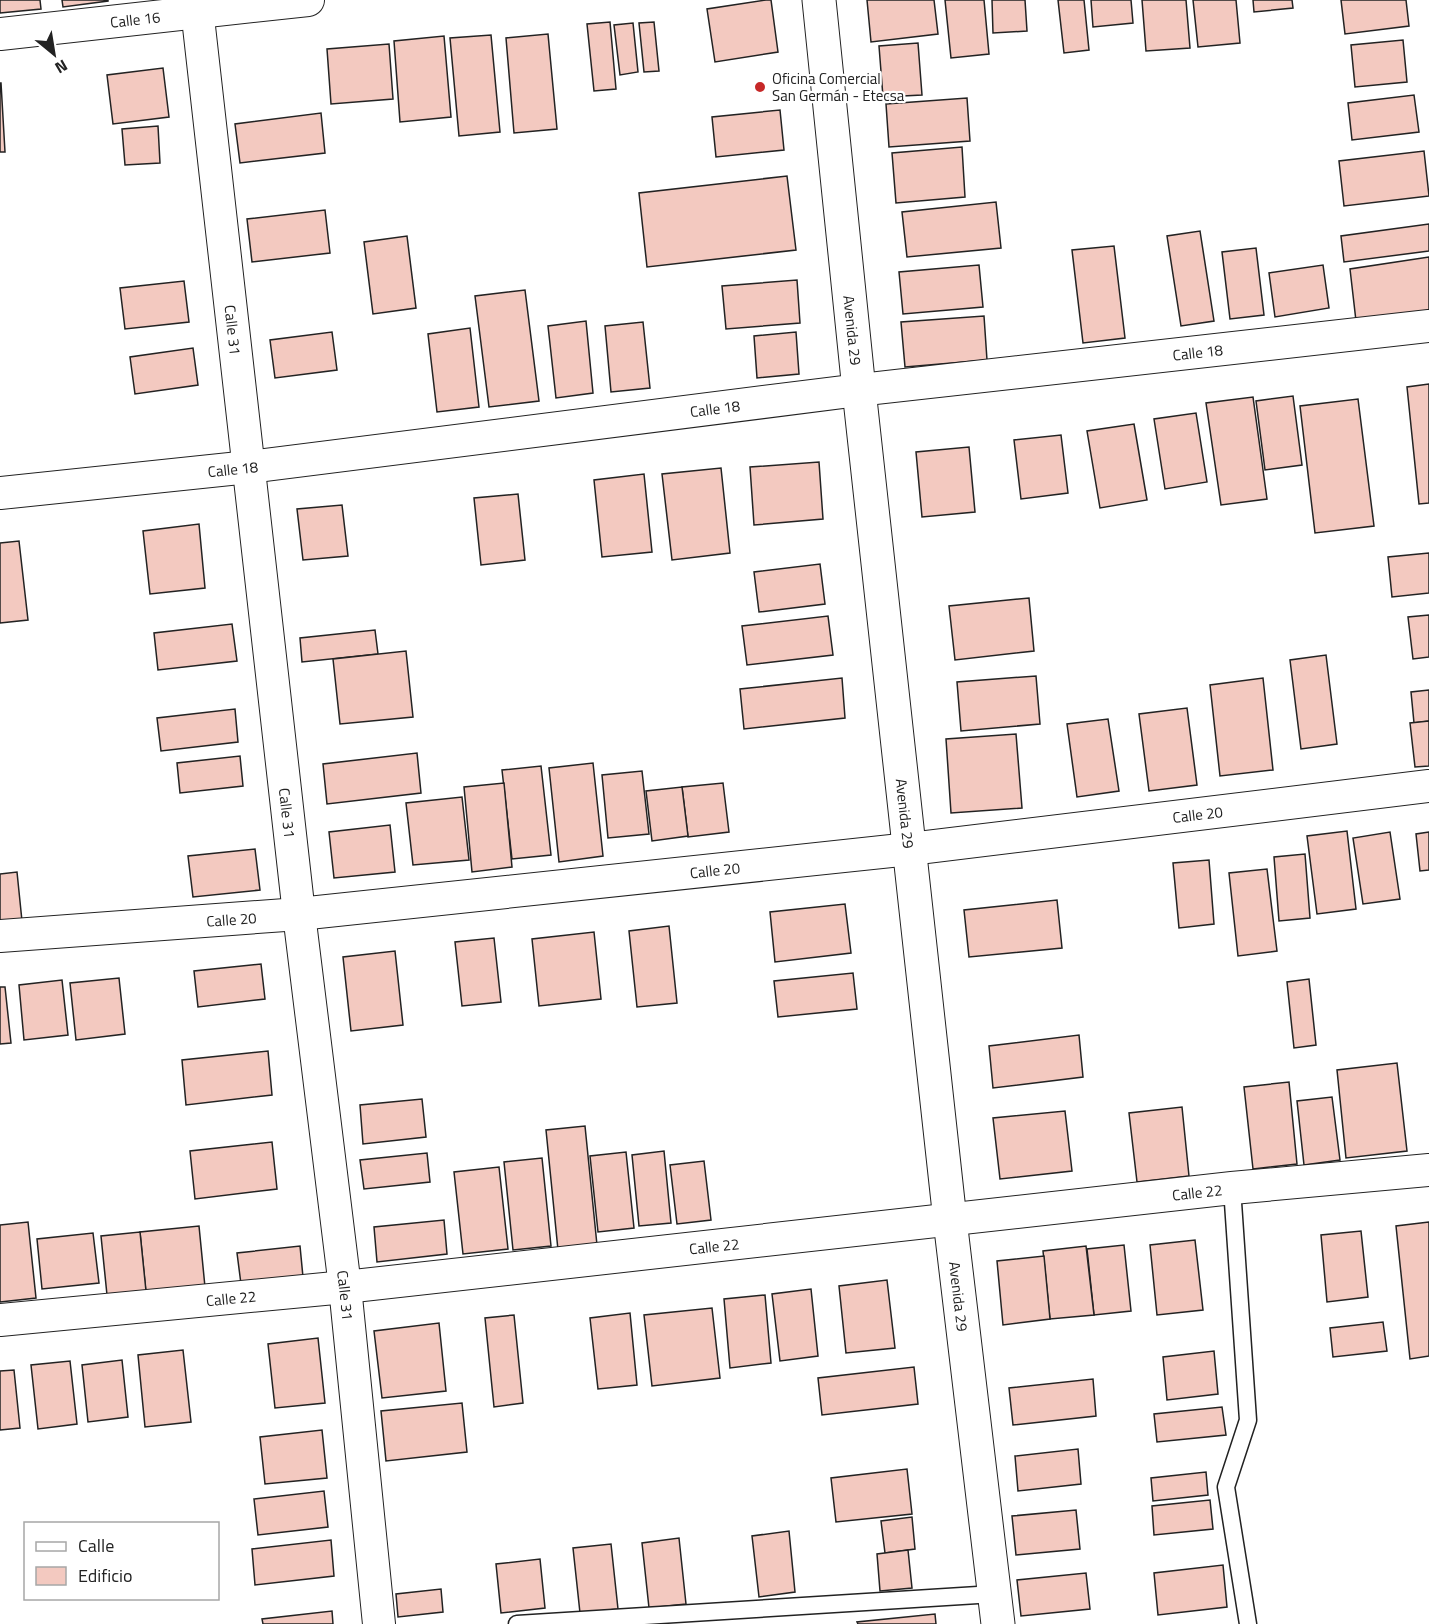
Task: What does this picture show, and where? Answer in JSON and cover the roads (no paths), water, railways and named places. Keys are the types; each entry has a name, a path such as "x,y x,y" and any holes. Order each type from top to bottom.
{"street":[{"name":"Calle 16","path":"0,34 196,6 308,0"},
{"name":"Avenida 29","path":"819,0 859,390 950,1220 996,1609"},
{"name":"Calle 31","path":"196,6 299,914 345,1287 379,1624"},
{"name":"Calle 18","path":"0,494 249,467 859,390 1429,326"},
{"name":"Calle 20","path":"0,936 299,914 910,849 1429,786"},
{"name":"Calle 22","path":"0,1320 345,1287 1232,1188 1429,1170"}],"lane":[{"path":"1232,1188 1248,1420 1226,1487 1248,1624"},
{"path":"517,1624 996,1609"}],"place":[{"name":"Oficina Comercial San Germán - Etecsa","path":"760,87"}]}
